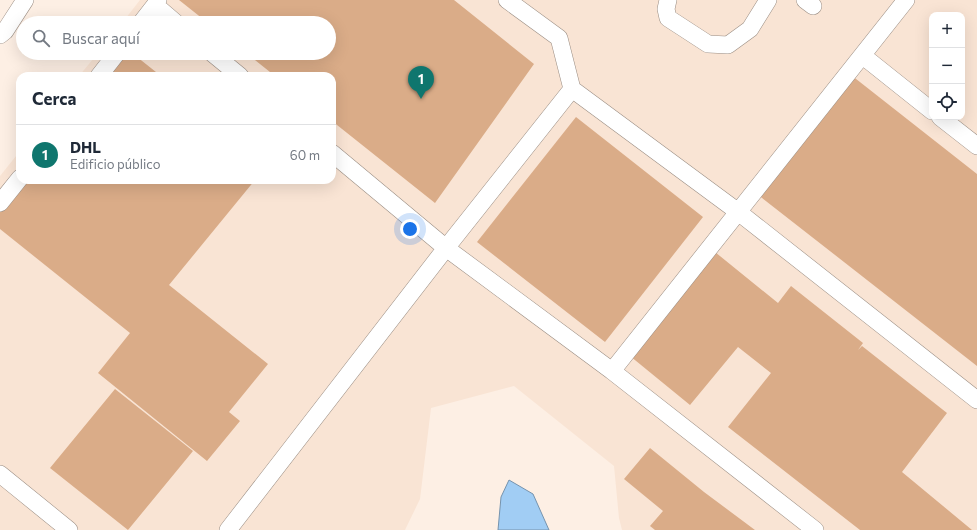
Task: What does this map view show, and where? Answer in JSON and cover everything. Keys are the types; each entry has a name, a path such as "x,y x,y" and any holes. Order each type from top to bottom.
{"lane":[{"path":"0,35 5,31 25,0"},
{"path":"507,0 559,38 572,89 737,211 977,400"},
{"path":"668,0 666,9 668,18 708,44 728,45 750,29 768,0"},
{"path":"612,371 737,211 863,56 906,0"},
{"path":"146,16 157,2 170,16"},
{"path":"863,56 929,109"},
{"path":"102,72 112,60"},
{"path":"221,60 235,72"},
{"path":"228,530 446,248 572,89"},
{"path":"944,120 977,146"},
{"path":"336,156 446,248 612,371 815,530"},
{"path":"0,204 16,183"},
{"path":"0,474 69,530"}],"shaded area":[{"path":"140,0 977,0 977,530 622,530 619,518 614,466 514,386 431,408 420,499 405,530 0,530 0,176 16,156 16,184 336,184 336,72 82,72 92,60 336,60 336,16 127,16"}],"water":[{"path":"509,480 533,494 549,530 498,530 501,497"}],"building":[{"path":"179,0 454,0 534,64 435,203 336,124 336,72 270,72 255,60 336,60 336,16 199,16"},
{"path":"121,60 141,60 156,72 111,72"},
{"path":"851,75 977,174 977,366 757,194"},
{"path":"576,117 703,217 605,342 477,242"},
{"path":"22,184 252,184 169,285 268,364 229,412 240,421 207,461 98,373 130,333 0,229 0,211"},
{"path":"715,252 778,303 791,286 863,343 858,350 862,346 947,413 902,472 972,530 860,530 728,427 771,373 738,347 690,405 630,356"},
{"path":"115,389 193,451 128,530 50,468"},
{"path":"650,448 704,492 755,530 655,530 650,526 663,511 624,479"}],"place":[{"name":"DHL","path":"421,99"}]}
